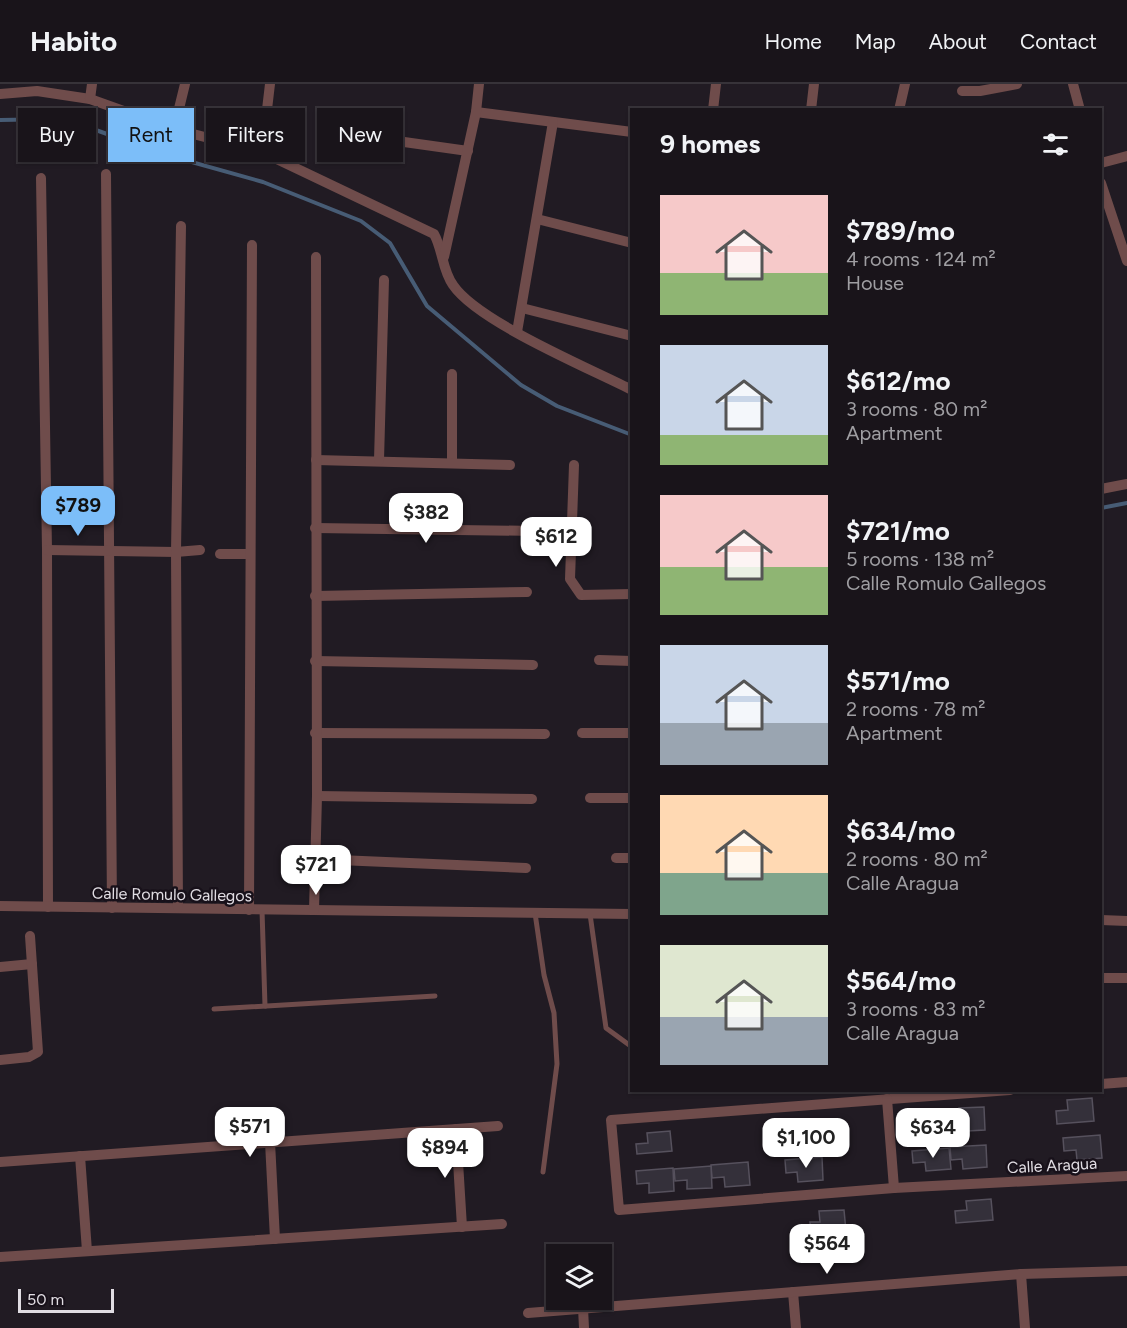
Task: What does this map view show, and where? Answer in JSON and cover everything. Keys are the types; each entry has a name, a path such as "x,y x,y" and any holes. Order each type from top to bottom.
{"street":[{"path":"90,99 92,84"},
{"path":"179,108 185,84"},
{"path":"267,108 270,84"},
{"path":"443,262 476,112 479,84"},
{"path":"712,108 716,84"},
{"path":"811,108 814,84"},
{"path":"899,108 905,84"},
{"path":"962,91 980,91 1017,84"},
{"path":"1073,84 1079,108"},
{"path":"0,94 37,87 90,99 115,108"},
{"path":"476,112 630,132"},
{"path":"517,332 553,122"},
{"path":"403,142 468,151"},
{"path":"1102,163 1127,156"},
{"path":"283,162 434,234 454,287 478,309 517,332 630,389"},
{"path":"106,174 112,908"},
{"path":"41,178 47,550 48,907"},
{"path":"1102,185 1122,227 1127,261"},
{"path":"537,219 630,242"},
{"path":"178,908 176,552 181,226"},
{"path":"249,910 252,245"},
{"path":"314,910 317,796 315,733 316,257"},
{"path":"379,460 384,280"},
{"path":"522,308 630,335"},
{"path":"452,374 452,462"},
{"path":"315,460 510,465"},
{"path":"574,465 570,579 573,587 581,595 630,594"},
{"path":"1102,489 1127,484"},
{"path":"315,528 536,531"},
{"path":"47,550 109,552 200,550"},
{"path":"220,554 250,554"},
{"path":"315,596 527,592"},
{"path":"315,660 533,665"},
{"path":"599,660 630,661"},
{"path":"315,733 545,734"},
{"path":"582,733 630,733"},
{"path":"317,796 532,799"},
{"path":"590,798 630,798"},
{"path":"616,858 630,858"},
{"path":"315,859 526,868"},
{"name":"Calle Romulo Gallegos","path":"0,906 630,914"},
{"path":"1102,920 1127,921"},
{"path":"0,1060 29,1057 38,1052 30,936"},
{"path":"0,967 32,964"},
{"path":"1102,978 1127,978"},
{"path":"1102,1084 1127,1082"},
{"path":"894,1188 887,1100 985,1092"},
{"name":"Calle Aragua","path":"887,1100 611,1120 620,1209 894,1188 1127,1176"},
{"path":"0,1162 498,1126"},
{"path":"456,1129 462,1227"},
{"path":"270,1142 275,1239"},
{"path":"80,1156 87,1251"},
{"path":"0,1257 502,1224"},
{"path":"612,1306 1021,1274 1127,1271"},
{"path":"1021,1274 1025,1328"},
{"path":"793,1292 796,1328"},
{"path":"528,1313 561,1310"},
{"path":"583,1310 584,1328"}],"lane":[{"path":"262,910 265,1006"},
{"path":"535,913 544,975 554,1013 557,1064 543,1172"},
{"path":"590,914 606,1028 630,1046"},
{"path":"214,1010 435,996"}],"building":[{"path":"1092,1098 1094,1121 1057,1124 1056,1111 1068,1110 1067,1100"},
{"path":"984,1107 985,1130 949,1132 948,1119 960,1118 959,1108"},
{"path":"946,1109 948,1132 911,1135 910,1122 922,1121 921,1111"},
{"path":"819,1119 820,1142 784,1145 783,1132 795,1131 794,1121"},
{"path":"670,1131 672,1151 637,1154 636,1144 648,1143 647,1133"},
{"path":"1100,1135 1102,1158 1077,1160 1076,1150 1064,1151 1063,1138"},
{"path":"986,1145 987,1167 963,1169 962,1159 951,1160 950,1147"},
{"path":"949,1148 951,1169 926,1171 925,1162 913,1163 912,1151"},
{"path":"822,1157 823,1180 798,1182 797,1172 786,1173 785,1160"},
{"path":"748,1162 750,1185 725,1187 724,1177 712,1178 711,1165"},
{"path":"711,1166 712,1188 687,1189 687,1180 675,1181 674,1169"},
{"path":"673,1168 674,1191 649,1193 649,1183 637,1184 636,1171"},
{"path":"991,1199 993,1220 956,1223 955,1211 967,1210 966,1201"},
{"path":"844,1210 846,1231 811,1234 810,1222 820,1222 819,1211"}],"waterway":[{"path":"0,120 57,119 79,124 163,154 263,182 361,221 390,243 427,306 521,385 557,406 630,434"},
{"path":"1102,508 1127,503"}]}
